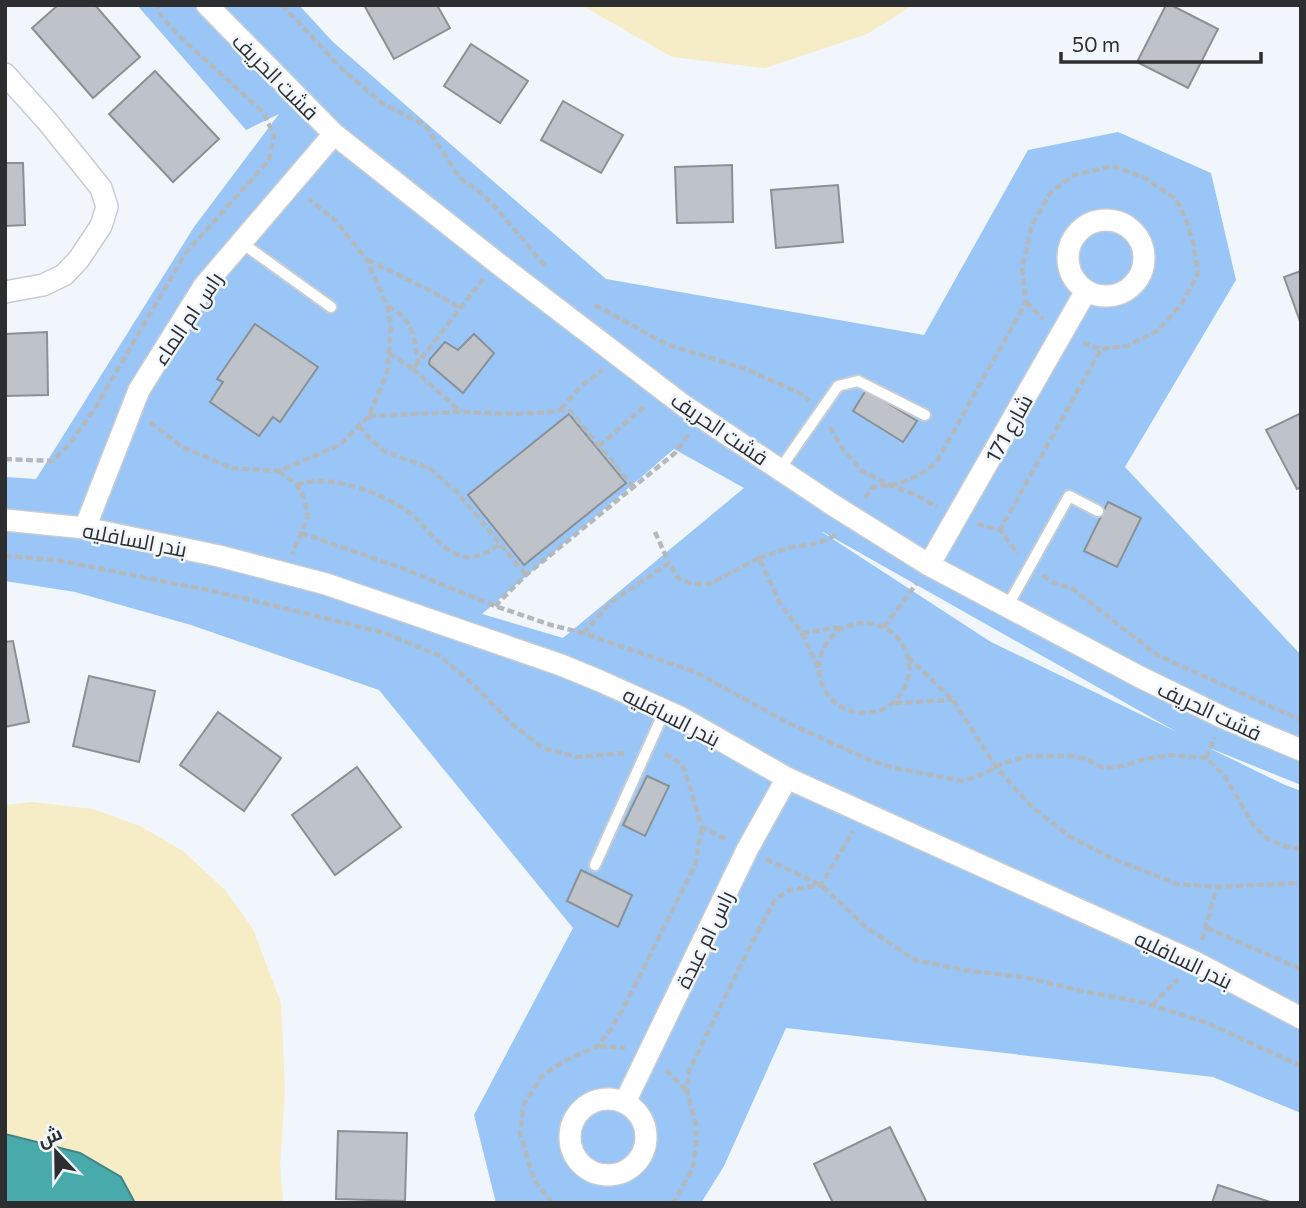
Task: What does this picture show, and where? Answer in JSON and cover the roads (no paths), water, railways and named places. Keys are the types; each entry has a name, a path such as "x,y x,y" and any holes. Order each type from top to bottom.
{"street":[{"name":"فشت الحريف","path":"207,5 334,134 621,358 701,417 929,565 1140,677 1224,718 1301,750"},
{"path":"5,74 101,188 107,207 101,226 79,259 64,275 43,285 5,292"},
{"name":"راس ام الماء","path":"85,528 139,390 204,286 334,134"},
{"name":"شارع 171","path":"929,565 1086,291"},
{"name":"بندر السافليه","path":"5,520 85,528 219,556 326,584 523,651 600,681 680,717 787,778 1195,962 1301,1018"},
{"name":"راس ام عبدة","path":"625,1102 747,850 787,778"}],"lane":[{"path":"242,243 331,307"},
{"path":"780,469 838,386 858,381 925,415"},
{"path":"1007,607 1069,496 1098,511"},
{"path":"595,866 665,710"}]}
